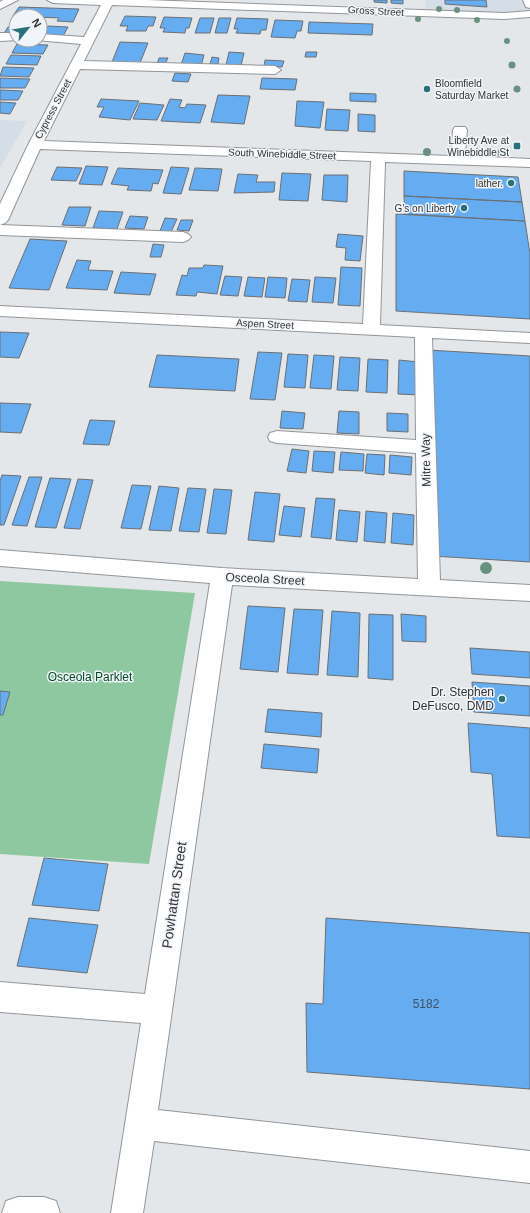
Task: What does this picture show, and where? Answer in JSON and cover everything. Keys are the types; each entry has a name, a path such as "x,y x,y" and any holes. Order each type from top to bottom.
{"street":[{"path":"0,6 12,0"},
{"name":"Gross Street","path":"53,0 311,4 410,13 504,16 530,14"},
{"path":"410,0 410,13"},
{"path":"529,0 530,5"},
{"name":"Cypress Street","path":"0,220 35,145 77,65 108,1"},
{"path":"446,14 446,26"},
{"path":"48,38 89,41"},
{"path":"77,65 275,70"},
{"path":"458,160 460,130"},
{"name":"South Winebiddle Street","path":"35,145 530,163"},
{"path":"371,329 378,157"},
{"path":"0,230 183,237"},
{"name":"Aspen Street","path":"0,311 530,338"},
{"name":"Mitre Way","path":"423,332 429,588"},
{"path":"277,437 426,447"},
{"name":"Osceola Street","path":"0,558 222,576 530,593"},
{"name":"Powhattan Street","path":"127,1213 222,576"},
{"path":"0,997 157,1010"},
{"path":"140,1124 530,1167"},
{"path":"18,1213 44,1213"}],"shaded area":[{"path":"426,0 530,0 530,15 425,13"},
{"path":"0,120 27,121 0,168"}],"green space":[{"name":"Osceola Parklet","path":"0,581 195,593 149,864 0,854"}],"building":[{"path":"374,0 387,0 387,3 374,2"},
{"path":"391,0 403,0 403,4 391,3"},
{"path":"445,0 486,0 487,7 445,4"},
{"path":"19,7 79,9 73,22 57,21 59,18 48,18 48,8 18,8"},
{"path":"125,16 156,17 153,26 148,26 146,31 126,31 128,26 120,26"},
{"path":"164,17 192,18 189,28 186,28 185,33 163,32 165,28 160,28"},
{"path":"200,18 214,18 210,33 195,33"},
{"path":"219,18 231,18 227,33 215,33"},
{"path":"237,18 268,19 266,30 261,30 260,34 236,33 238,29 234,29"},
{"path":"275,20 303,21 301,31 297,31 295,38 271,37"},
{"path":"309,22 373,24 372,35 308,33"},
{"path":"48,26 68,27 62,38 48,38"},
{"path":"8,27 8,35 3,35"},
{"path":"120,42 148,43 140,63 112,62"},
{"path":"15,48 46,48 43,54 12,53"},
{"path":"229,52 244,53 241,66 226,65"},
{"path":"306,52 317,52 316,57 305,57"},
{"path":"185,53 204,55 201,66 181,65"},
{"path":"11,55 41,56 37,65 6,64"},
{"path":"212,57 219,58 218,64 210,64"},
{"path":"159,58 168,58 165,64 157,64"},
{"path":"265,60 284,61 282,67 264,66"},
{"path":"3,67 34,68 29,77 0,76"},
{"path":"175,73 191,74 188,82 172,81"},
{"path":"0,78 30,79 25,88 0,88"},
{"path":"262,78 297,79 295,90 260,89"},
{"path":"0,90 23,91 18,100 0,100"},
{"path":"350,93 376,94 376,102 350,101"},
{"path":"218,95 250,96 244,124 211,122"},
{"path":"101,99 139,101 130,120 99,117 104,107 97,107"},
{"path":"170,99 182,100 179,107 185,108 187,104 206,105 200,123 161,121"},
{"path":"297,101 324,102 320,128 295,126"},
{"path":"0,102 16,103 10,114 0,113"},
{"path":"140,103 164,105 157,120 133,119"},
{"path":"327,109 350,110 348,131 325,130"},
{"path":"358,114 375,115 375,132 358,131"},
{"path":"86,166 108,167 102,185 79,184"},
{"path":"57,167 82,168 76,181 51,180"},
{"path":"171,167 189,168 181,194 163,193"},
{"path":"118,168 163,170 158,184 153,183 151,191 127,190 129,186 111,184"},
{"path":"195,168 222,169 218,191 189,190"},
{"path":"404,171 518,177 522,202 404,196"},
{"path":"282,173 311,174 308,201 279,200"},
{"path":"238,174 258,175 256,182 275,182 274,192 234,193"},
{"path":"324,175 348,175 347,202 322,200"},
{"name":"G's on Liberty","path":"404,196 522,202 525,221 405,214"},
{"path":"69,207 91,207 85,226 62,225"},
{"path":"99,211 123,212 117,229 93,228"},
{"path":"396,214 525,221 530,254 530,319 396,311"},
{"path":"130,216 148,217 144,229 125,228"},
{"path":"165,218 177,219 171,232 160,231"},
{"path":"181,220 193,220 189,231 177,230"},
{"path":"338,234 363,236 360,261 345,260 346,248 336,247"},
{"path":"30,239 67,241 49,290 9,288"},
{"path":"153,244 164,245 161,257 150,257"},
{"path":"77,260 91,261 88,270 113,271 107,290 66,288"},
{"path":"204,265 223,266 217,294 197,292 196,296 176,295 182,275 187,276 189,268 203,268"},
{"path":"341,267 362,268 360,306 338,305"},
{"path":"121,272 156,274 150,295 114,293"},
{"path":"225,276 242,277 238,296 220,295"},
{"path":"248,277 265,278 262,297 244,296"},
{"path":"268,277 287,278 285,298 265,297"},
{"path":"315,277 336,278 333,303 312,302"},
{"path":"292,279 310,280 307,302 288,301"},
{"path":"0,332 29,333 19,358 0,357"},
{"path":"428,350 530,356 530,562 432,556"},
{"path":"258,352 282,353 275,400 250,399"},
{"path":"288,354 308,355 305,388 284,387"},
{"path":"157,355 239,359 235,391 149,387"},
{"path":"314,355 334,356 331,389 310,388"},
{"path":"340,357 360,358 358,391 337,390"},
{"path":"368,359 388,360 387,393 366,392"},
{"path":"399,360 419,362 419,395 398,394"},
{"path":"0,403 31,404 21,433 0,432"},
{"path":"282,411 305,413 303,429 280,428"},
{"path":"339,411 359,412 359,434 337,433"},
{"path":"387,413 408,414 408,432 387,431"},
{"path":"90,420 115,421 109,445 83,444"},
{"path":"292,449 309,451 306,473 287,471"},
{"path":"314,451 335,452 333,473 312,471"},
{"path":"341,452 364,454 363,471 339,470"},
{"path":"367,454 385,455 384,475 365,473"},
{"path":"390,455 412,457 411,475 389,473"},
{"path":"2,475 21,476 4,525 0,525 0,481"},
{"path":"29,477 42,477 27,526 12,525"},
{"path":"50,478 71,479 56,528 35,527"},
{"path":"78,479 93,480 80,529 64,528"},
{"path":"132,485 151,486 141,529 121,528"},
{"path":"159,486 179,488 171,531 149,530"},
{"path":"188,488 206,489 199,532 179,531"},
{"path":"214,489 232,490 226,534 207,533"},
{"path":"255,492 280,494 274,542 248,540"},
{"path":"316,498 335,499 331,539 311,537"},
{"path":"284,506 305,508 301,537 279,535"},
{"path":"339,510 360,512 357,542 336,540"},
{"path":"366,511 387,513 385,543 364,541"},
{"path":"393,513 414,515 413,545 391,543"},
{"path":"248,606 285,608 278,672 240,669"},
{"path":"294,609 323,610 318,675 287,673"},
{"path":"332,611 360,613 358,677 327,675"},
{"path":"369,614 393,615 393,680 368,678"},
{"path":"401,614 426,616 426,642 402,641"},
{"path":"470,648 530,652 530,678 472,674"},
{"name":"Dr. Stephen DeFusco, DMD","path":"472,682 530,686 530,716 474,712"},
{"path":"0,691 10,692 3,715 0,715"},
{"path":"268,709 322,713 321,737 265,732"},
{"path":"468,723 530,728 530,838 497,836 492,774 471,772"},
{"path":"264,744 319,749 317,773 261,768"},
{"path":"44,858 108,864 99,911 32,905"},
{"path":"29,918 98,925 87,973 17,966"},
{"path":"326,918 530,933 530,1089 307,1072 306,1003 323,1004"}],"place":[{"name":"Bloomfield Saturday Market","path":"427,89"},
{"name":"Liberty Ave at Winebiddle St","path":"517,146"},
{"name":"lather.","path":"511,183"},
{"name":"G's on Liberty","path":"464,208"},
{"name":"Dr. Stephen DeFusco, DMD","path":"502,699"}]}
